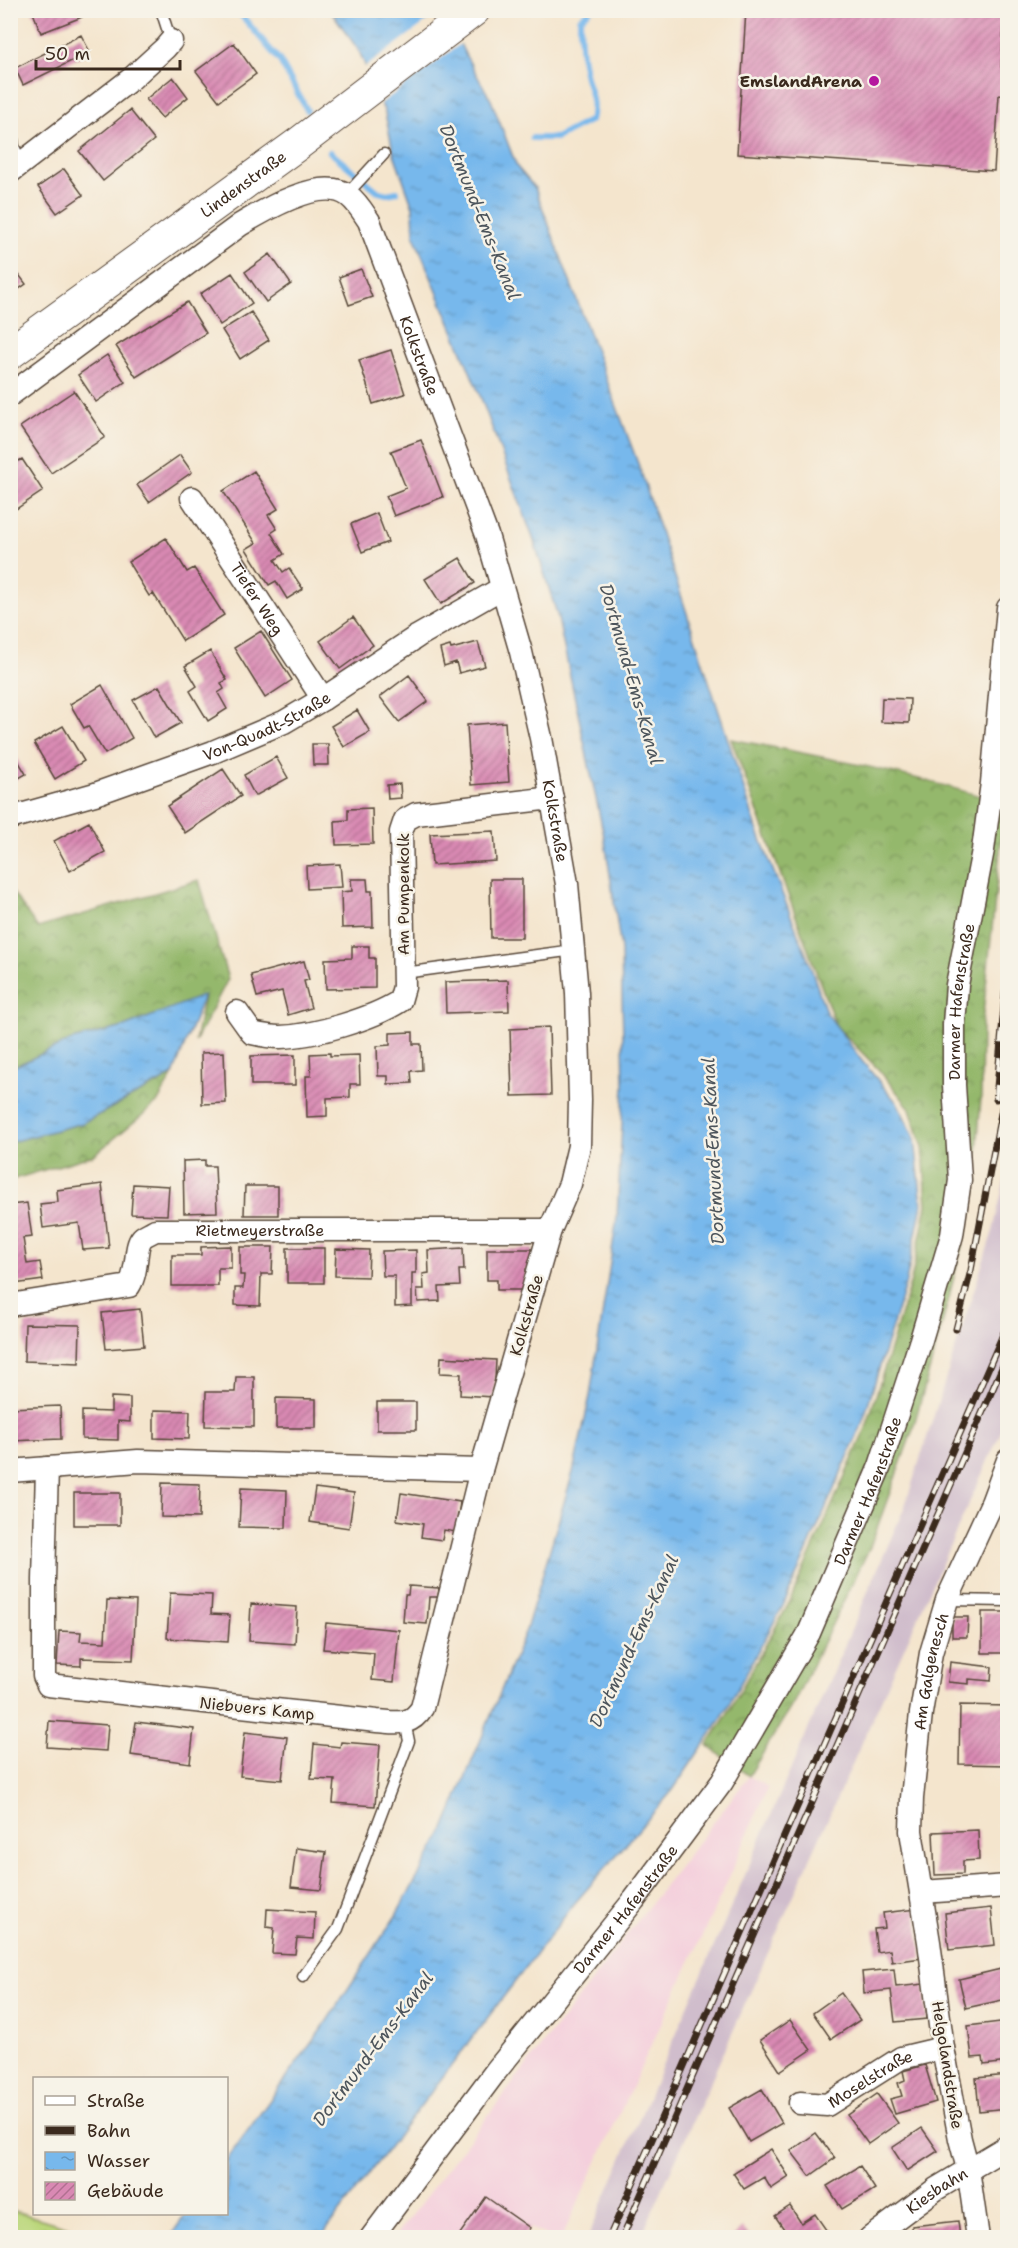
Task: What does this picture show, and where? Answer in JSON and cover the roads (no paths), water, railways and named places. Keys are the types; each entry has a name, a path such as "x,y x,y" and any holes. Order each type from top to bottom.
{"main road":[{"name":"Lindenstraße","path":"10,353 298,144 472,12"}],"street":[{"path":"16,167 131,79 171,41"},
{"name":"Lindenstraße","path":"10,395 240,225 269,207 313,191 352,189"},
{"name":"Kolkstraße","path":"352,189 369,221 487,535 530,688 567,884 574,950 580,1100 579,1146 570,1184 550,1230 482,1470 422,1708 416,1718 405,1722"},
{"name":"Tiefer Weg","path":"192,498 323,699"},
{"name":"Von-Quadt-Straße","path":"10,818 95,794 213,752 284,722 418,636 502,588"},
{"name":"Darmer Hafenstraße","path":"371,2238 496,2071 634,1900 722,1782 809,1633 880,1466 952,1235 960,1180 954,1085 954,1024 959,974 983,850 992,783 1008,608"},
{"name":"Am Pumpenkolk","path":"237,1012 252,1033 277,1037 306,1035 384,1011 400,1001 404,987 401,832 405,820 416,814 552,798"},
{"name":"Rietmeyerstraße","path":"10,1305 129,1286 136,1276 138,1246 142,1238 155,1230 550,1230"},
{"name":"Am Galgenesch","path":"922,1892 912,1831 912,1797 921,1713 931,1653 947,1600 992,1503 1008,1460"},
{"path":"10,1471 138,1461 482,1470"},
{"name":"Niebuers Kamp","path":"47,1468 44,1676 48,1684 405,1722"},
{"path":"922,1892 1008,1886"},
{"name":"Helgolandstraße","path":"922,1892 942,2048 968,2169 978,2238"},
{"name":"Moselstraße","path":"800,2103 827,2106 901,2058 942,2048"},
{"name":"Kiesbahn","path":"870,2238 936,2188 1008,2146"}],"lane":[{"path":"161,10 171,41"},
{"path":"10,120 16,167"},
{"path":"352,189 384,154"},
{"name":"Am Pumpenkolk","path":"404,973 574,950"},
{"path":"947,1600 1008,1601"},
{"path":"303,1977 338,1929 409,1741 405,1722"}],"water":[{"name":"Dortmund-Ems-Kanal","path":"331,11 444,11 491,100 517,167 535,188 640,469 757,829 826,1012 862,1061 898,1104 915,1139 922,1205 906,1282 861,1427 783,1606 722,1717 673,1790 574,1904 321,2237 169,2238 185,2215 228,2215 228,2158 323,2027 395,1917 442,1834 526,1630 573,1472 590,1396 617,1217 624,1086 621,950 605,841 557,614 533,538 481,398 414,236 413,207 393,151 385,113 359,51"},
{"path":"204,995 173,1075 83,1123 11,1142 11,1068 72,1040 124,1027"}],"waterway":[{"path":"237,10 280,61 307,110"},
{"path":"532,138 556,138 591,120 592,101 585,73 580,26 580,19 590,10"},
{"path":"330,152 379,192 387,194 397,192"}],"railway":[{"path":"996,1099 1008,960"},
{"path":"956,1329 971,1270 1008,1077"},
{"path":"609,2238 1008,1323"},
{"path":"622,2238 1008,1354"}],"place":[{"name":"EmslandArena","path":"874,81"}]}
